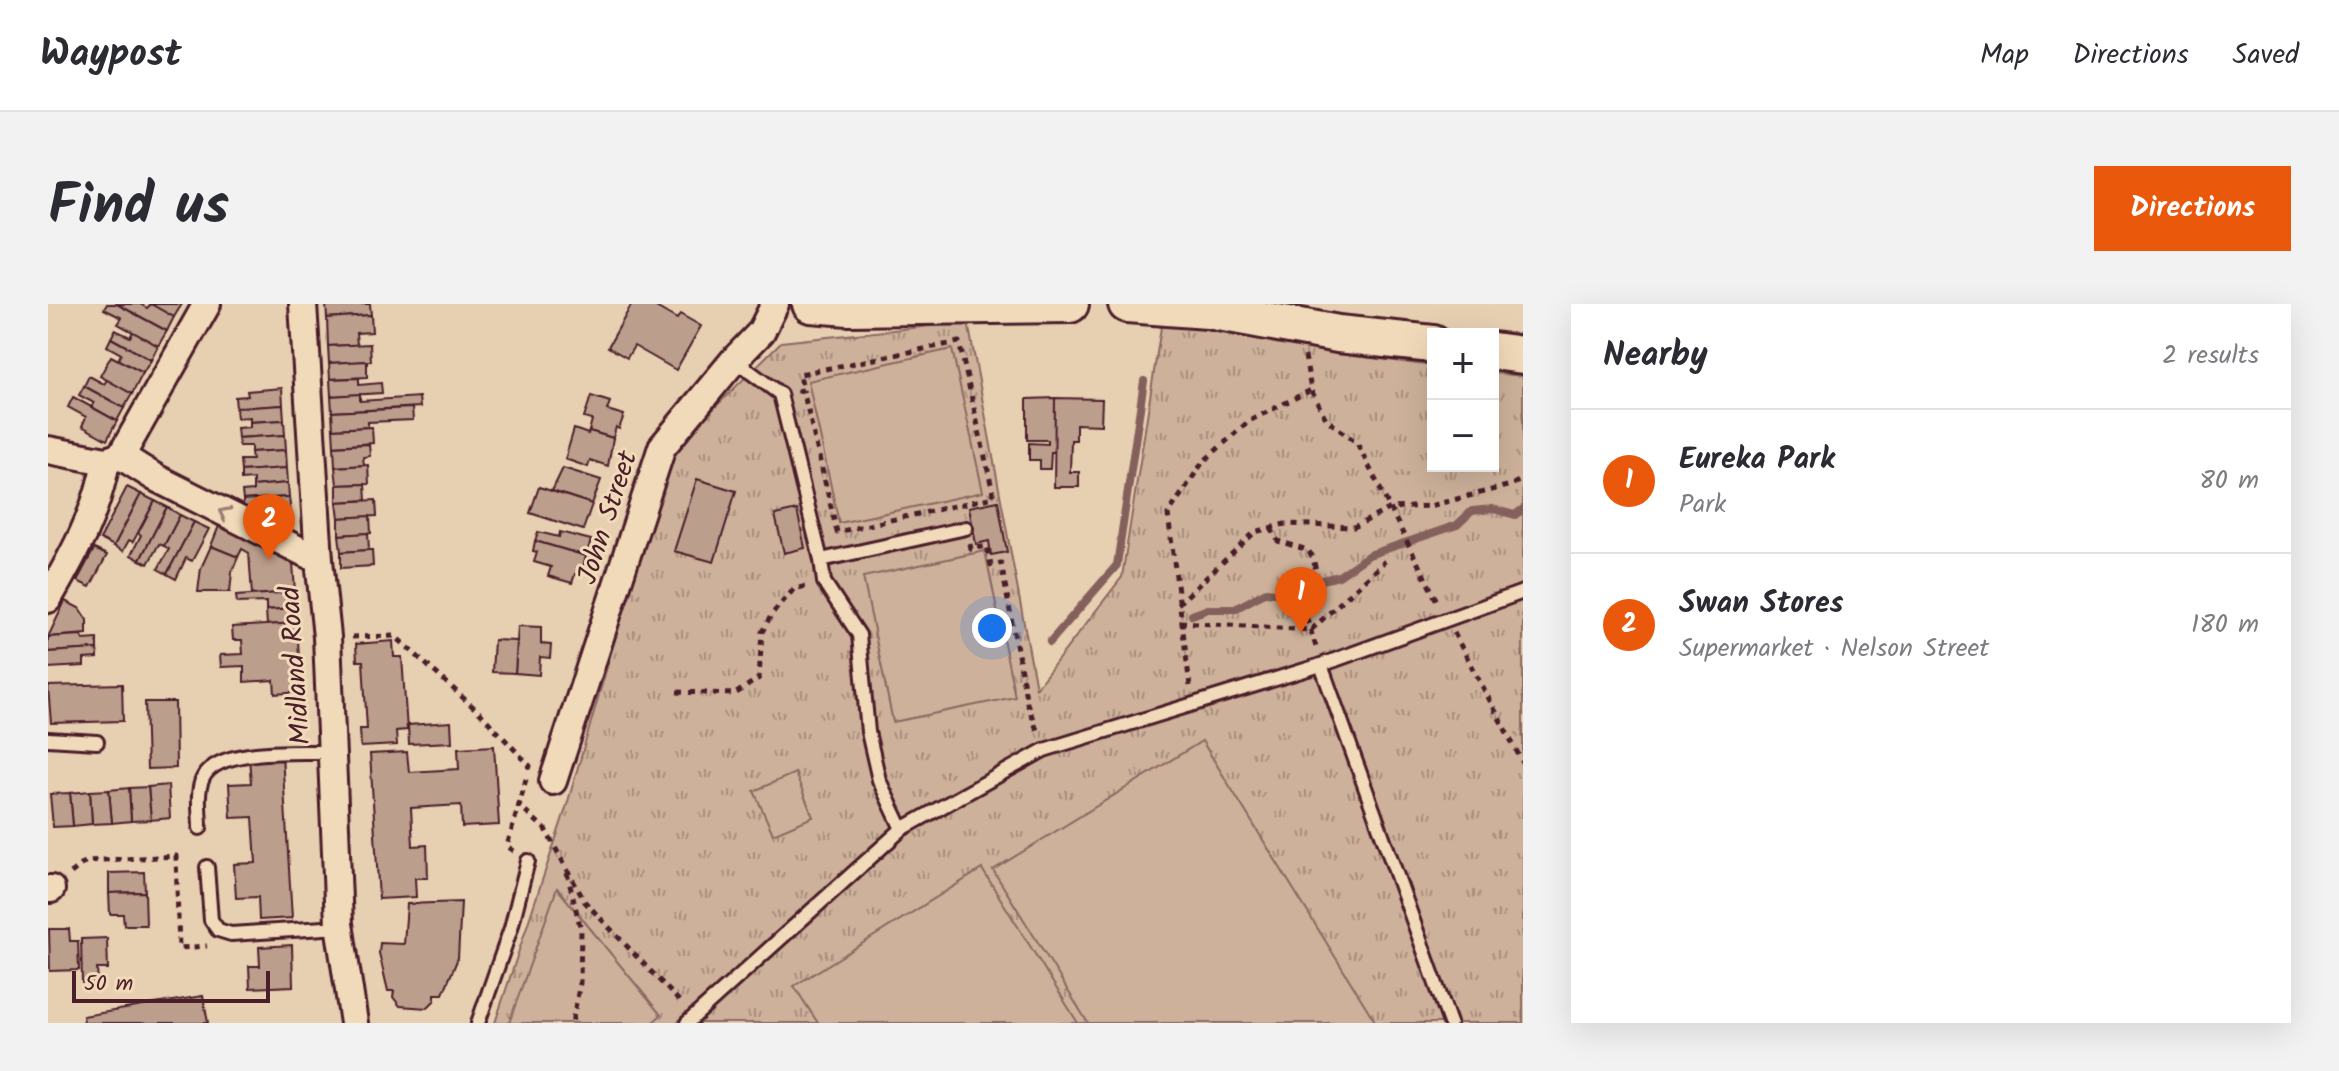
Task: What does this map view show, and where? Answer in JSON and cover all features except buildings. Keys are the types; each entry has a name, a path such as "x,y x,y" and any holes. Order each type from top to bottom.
{"main road":[{"path":"811,304 1070,304"},
{"path":"1127,304 1208,307 1338,334 1427,343"},
{"path":"1499,352 1523,355"}],"street":[{"path":"48,599 82,539 114,459 207,304"},
{"name":"Midland Road","path":"303,304 319,560 327,637 340,927 354,1023"},
{"name":"John Street","path":"553,781 662,447 761,332 775,304"},
{"path":"48,450 114,459 319,560"}],"lane":[{"path":"734,360 780,394 824,582 859,635 868,732 879,780 902,829"},
{"path":"821,560 966,528"},
{"path":"690,1020 902,829 1044,750 1321,665 1523,592"},
{"path":"1321,665 1450,1023"},
{"path":"48,739 97,742"},
{"path":"200,828 202,779 209,769 224,760 253,754 332,752"},
{"path":"478,1023 511,928 528,861"},
{"path":"207,867 211,920 218,930 231,934 340,927"}],"path":[{"path":"1305,328 1303,345 1311,390 1326,419 1357,443 1400,523 1410,552 1523,763"},
{"path":"959,342 994,497 837,532 803,390 800,374 959,342"},
{"path":"780,394 803,390"},
{"path":"1192,705 1168,514 1203,462 1249,421 1311,390"},
{"path":"1178,605 1255,532 1285,524 1354,527 1391,508 1430,506 1511,485 1523,479"},
{"path":"961,504 971,549 987,546 991,565 1001,563 1027,703 1044,750"},
{"path":"1271,528 1278,541 1308,550 1313,558 1320,589 1306,616 1311,630"},
{"path":"1180,622 1311,630 1385,561"},
{"path":"677,692 735,694 759,678 762,632 772,614 794,589 824,582"},
{"path":"327,637 395,636 480,713 530,766 507,846 528,861"},
{"path":"519,805 545,829 585,902 690,1020"},
{"path":"564,864 581,930 580,983 572,1023"}],"green space":[{"path":"1211,320 1334,353 1427,365 1427,472 1499,472 1499,374 1523,376 1523,1023 495,1023 567,805 669,453 781,342 968,322 1036,688 1122,577 1161,327"},
{"path":"952,349 983,492 839,523 808,381"},
{"path":"985,551 1015,697 893,722 863,577"},
{"path":"1202,741 1376,1023 1088,1023 993,870"},
{"path":"795,773 813,817 773,834 754,791"},
{"path":"982,869 1078,1023 818,1023 794,986"},
{"path":"557,888 661,1015 652,1023 509,1023"}],"waterway":[{"path":"1050,642 1117,565 1144,381"},
{"path":"1192,615 1208,609 1235,609 1266,592 1292,595 1314,582 1339,576 1369,555 1457,525 1472,511 1493,509 1515,515 1523,509"},
{"path":"1275,593 1299,578 1314,582"}],"place":[{"name":"Swan Stores","path":"269,560"},
{"name":"Eureka Park","path":"1301,633"}]}
